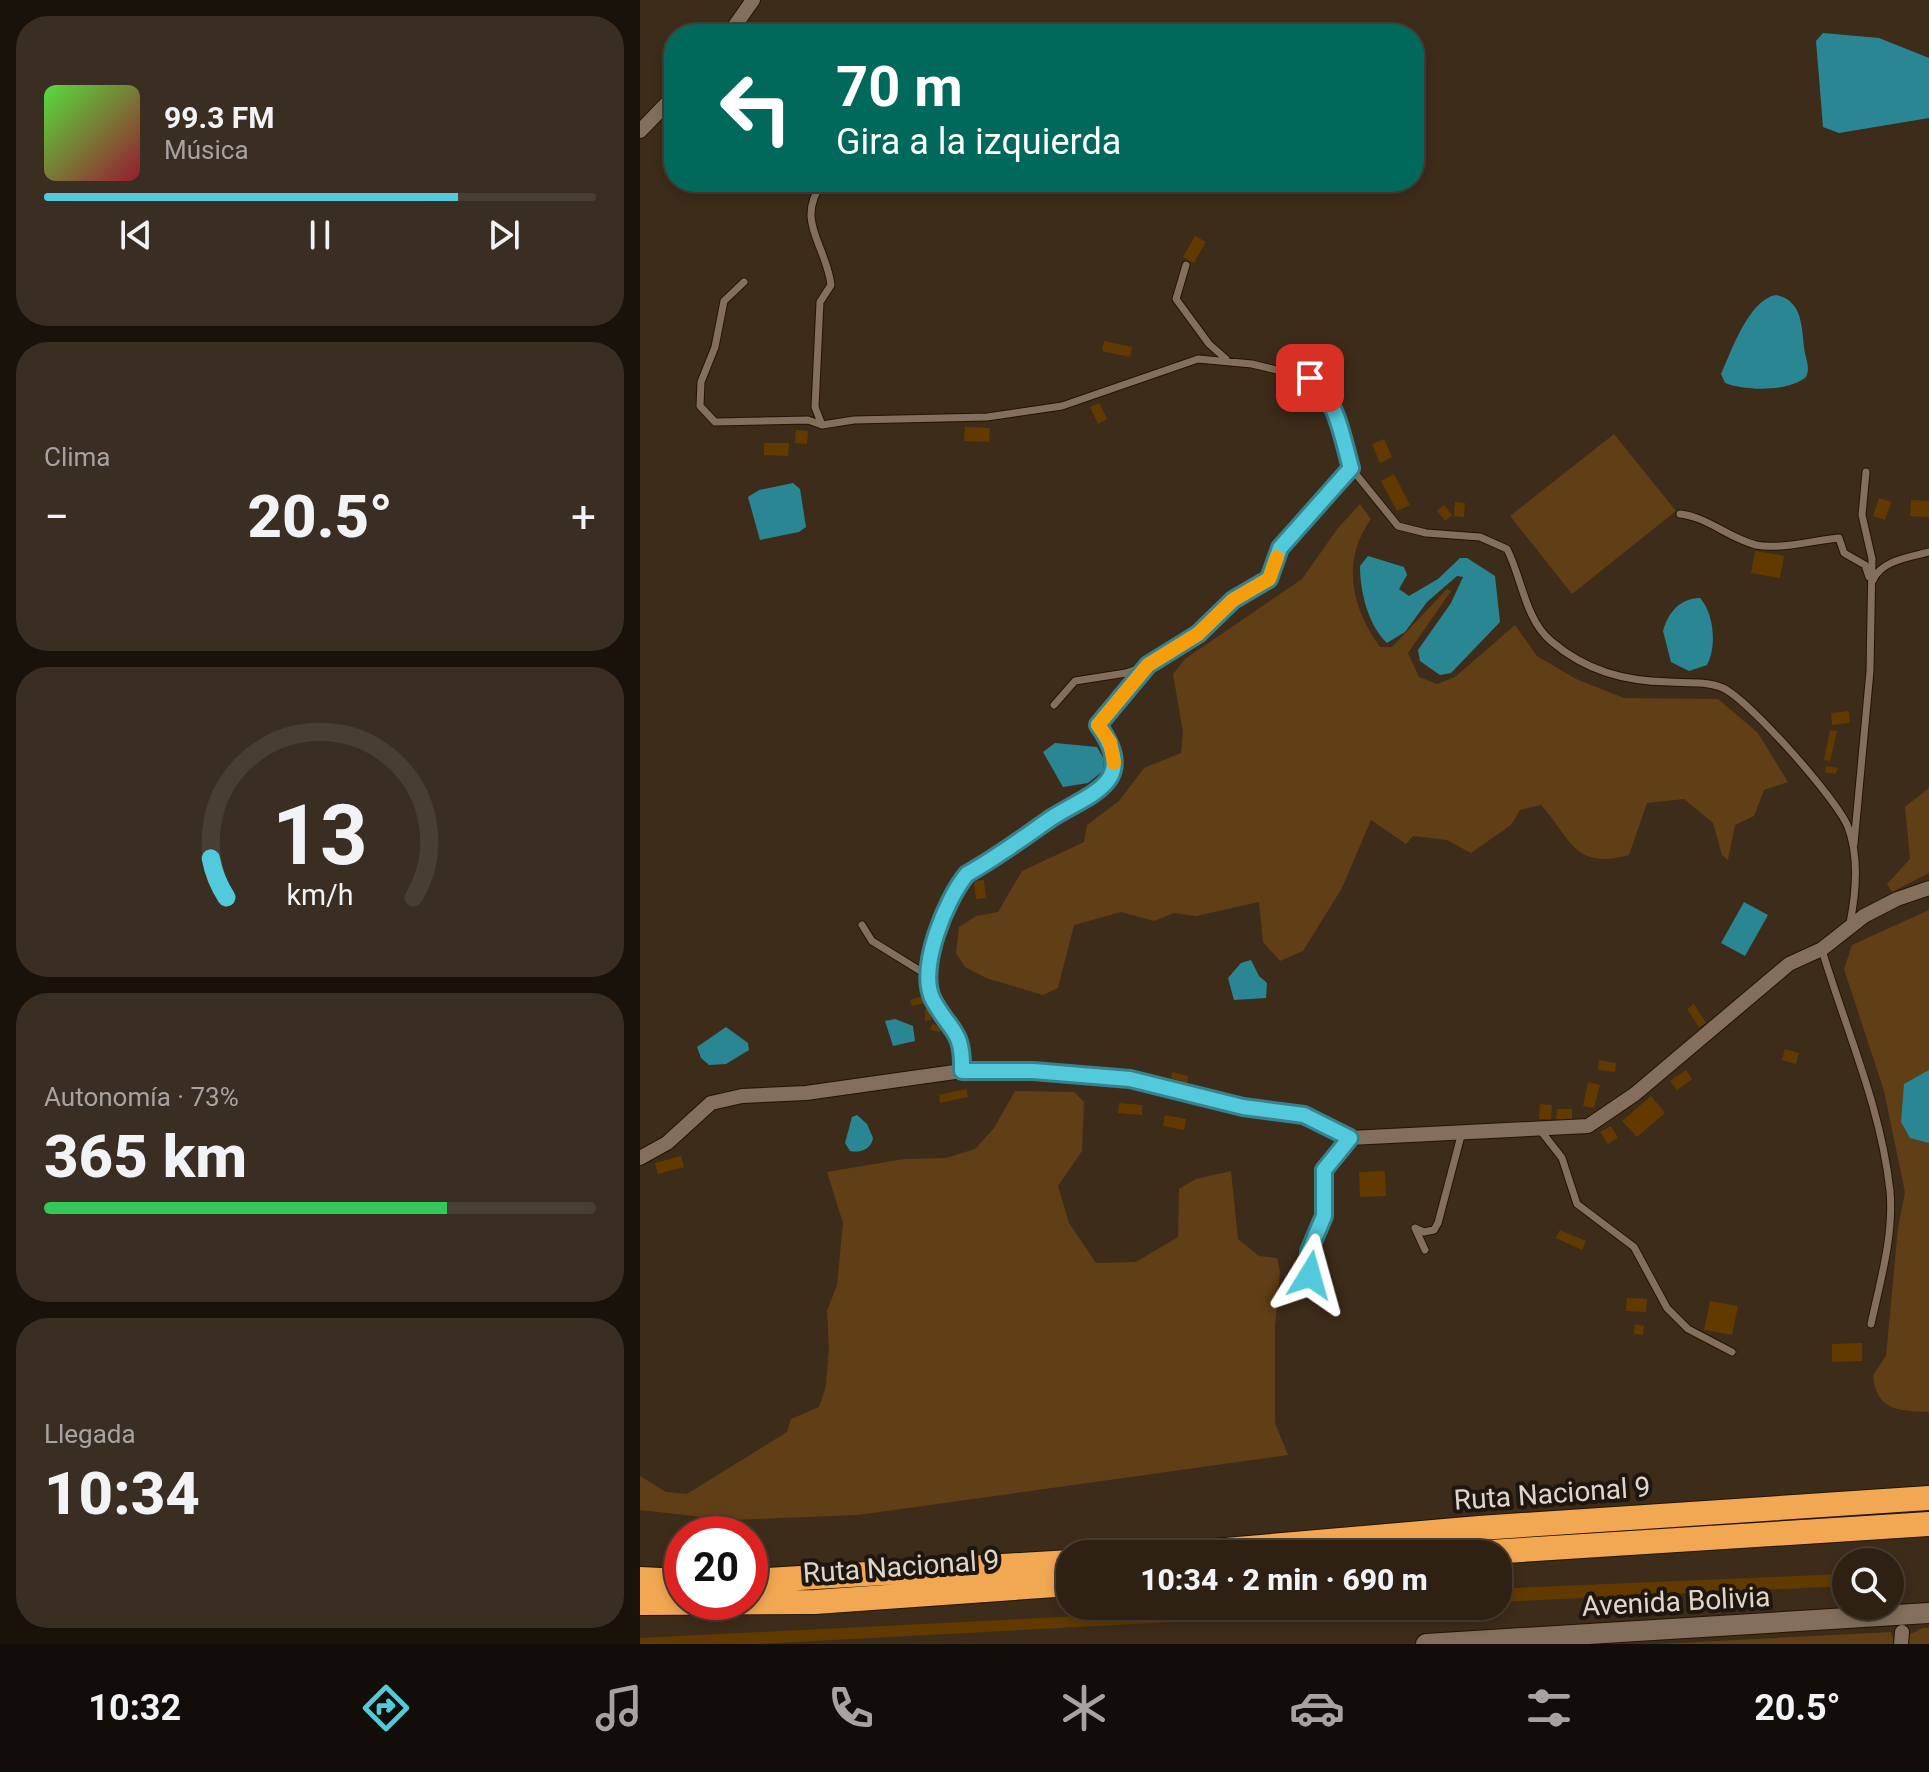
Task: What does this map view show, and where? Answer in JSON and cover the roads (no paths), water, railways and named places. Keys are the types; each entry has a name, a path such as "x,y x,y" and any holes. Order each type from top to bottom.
{"highway":[{"name":"Ruta Nacional 9","path":"1337,1540 1495,1526 1929,1498"},
{"name":"Ruta Nacional 9","path":"1512,1551 1929,1524"},
{"name":"Ruta Nacional 9","path":"768,1580 1056,1563"},
{"path":"640,1579 664,1580"},
{"name":"Ruta Nacional 9","path":"640,1603 815,1602 1056,1585"}],"street":[{"path":"736,24 753,0"},
{"path":"640,131 664,106"},
{"path":"640,1158 667,1143 711,1103 742,1096 806,1093 962,1071 1033,1071 1130,1079 1243,1107 1304,1115 1350,1138 1462,1130 1541,1131 1588,1126 1605,1116 1741,1008 1789,964 1822,949 1850,926 1897,899 1929,888"},
{"name":"Avenida Bolivia","path":"1426,1644 1902,1630 1929,1613"}],"lane":[{"path":"816,192 811,198 810,223 829,266 831,285 820,302 815,407 822,425"},
{"path":"1186,265 1176,299 1209,344 1227,360"},
{"path":"744,282 724,301 715,347 701,382 700,406 715,422 808,420 822,425 854,420 987,417 1062,406 1198,359 1227,360 1310,378 1327,393 1337,414 1351,468 1398,526 1426,533 1480,537 1507,549 1533,616 1549,639 1581,662 1615,677 1722,688 1741,700 1835,806 1848,827 1856,896 1850,926"},
{"path":"1054,705 1075,681 1126,673 1148,665 1198,634 1233,600 1269,579 1280,548 1351,468"},
{"path":"1853,854 1870,671 1872,559 1862,515 1866,472"},
{"path":"1680,514 1699,516 1727,535 1760,546 1839,538 1844,553 1865,565 1872,583"},
{"path":"1872,583 1877,571 1896,561 1929,552"},
{"path":"962,1071 962,1043 934,1001 927,975 933,941 958,885 967,874 1051,818 1091,798 1109,778 1114,761 1110,742 1098,725 1148,665"},
{"path":"862,925 872,941 927,975"},
{"path":"1822,949 1840,1009 1862,1065 1890,1193 1885,1256 1871,1324"},
{"path":"1425,1250 1415,1228 1424,1232 1434,1230 1438,1223 1462,1130"},
{"path":"1541,1131 1562,1158 1577,1204 1634,1247 1667,1308 1688,1329 1732,1352"},
{"path":"1310,1275 1309,1251 1324,1216 1324,1170 1350,1138"}],"water":[{"path":"1823,33 1879,38 1929,58 1929,118 1839,133 1823,127 1816,41"},
{"path":"1776,295 1792,304 1800,318 1808,365 1806,377 1789,385 1767,389 1725,383 1721,374 1742,328 1757,306"},
{"path":"793,483 800,489 806,527 799,532 760,540 748,497 759,490"},
{"path":"1368,556 1404,567 1407,575 1399,589 1409,596 1438,579 1460,558 1467,558 1495,576 1500,622 1451,673 1440,675 1420,661 1418,650 1451,603 1463,577 1457,576 1427,602 1405,632 1387,643 1370,617 1364,597 1360,566"},
{"path":"1700,598 1711,621 1712,649 1707,665 1689,671 1671,662 1663,631 1676,608 1686,601"},
{"path":"1055,743 1097,747 1104,759 1103,771 1088,783 1063,787 1043,752"},
{"path":"1744,902 1768,915 1745,956 1721,943"},
{"path":"1251,960 1259,976 1267,983 1266,998 1234,1000 1228,978 1241,963"},
{"path":"895,1019 913,1026 915,1041 893,1046 885,1021"},
{"path":"726,1027 748,1043 749,1050 726,1064 709,1065 701,1058 697,1047"},
{"path":"1929,1070 1929,1143 1910,1138 1901,1122 1904,1084"},
{"path":"857,1115 867,1124 873,1138 870,1145 858,1152 850,1151 845,1143 852,1117"}]}
